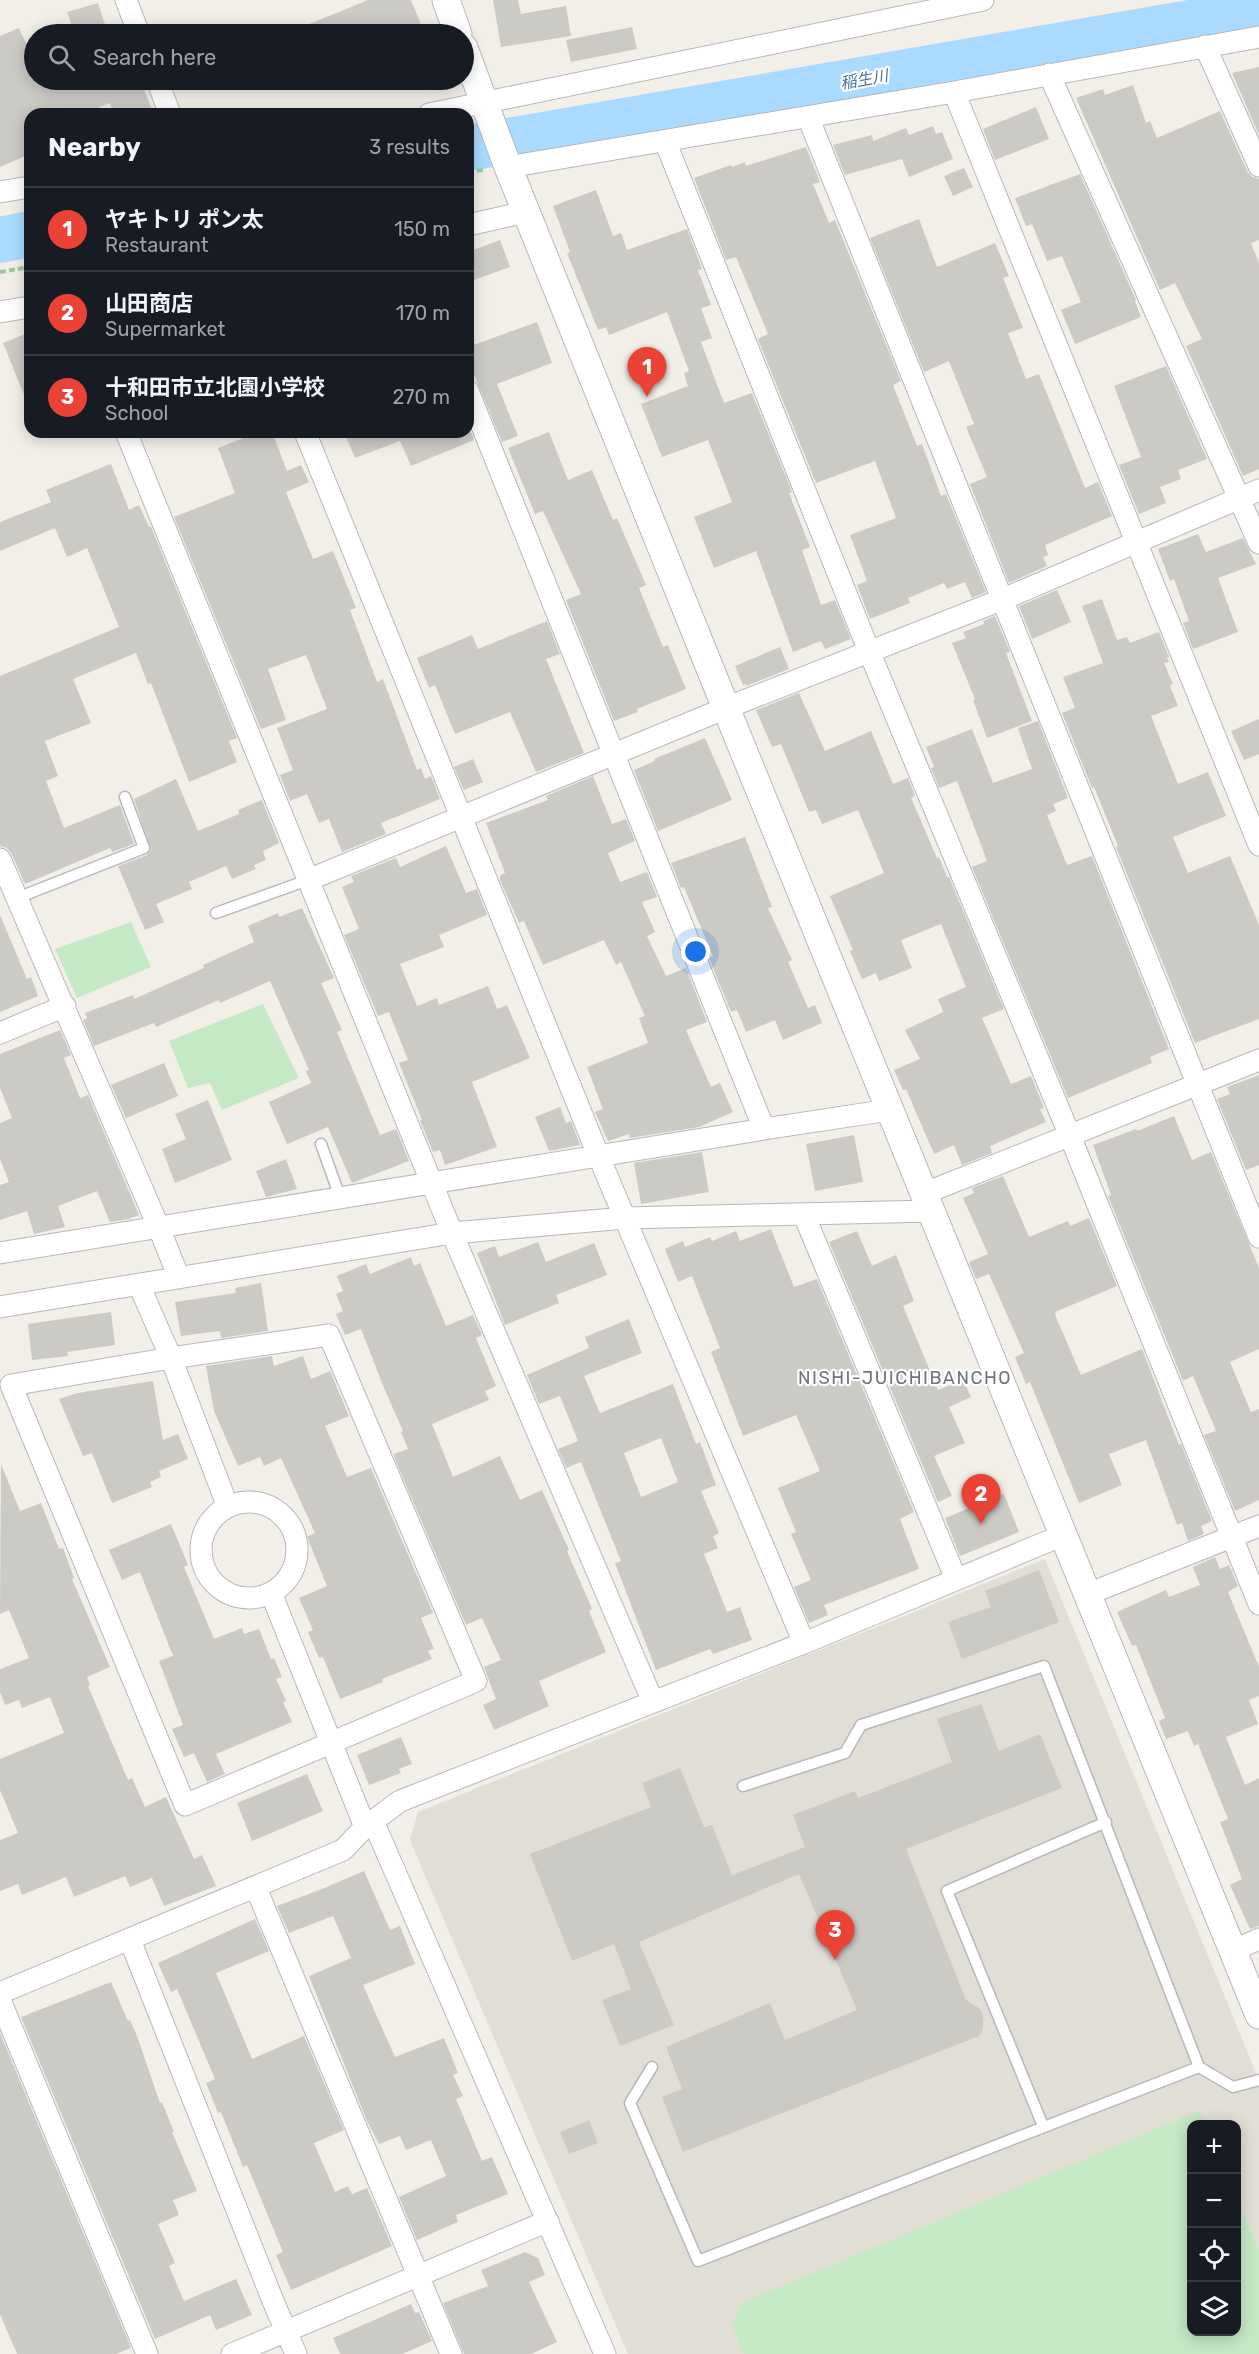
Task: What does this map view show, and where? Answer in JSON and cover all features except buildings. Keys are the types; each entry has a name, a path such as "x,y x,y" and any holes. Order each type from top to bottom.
{"street":[{"path":"126,0 135,24"},
{"path":"446,0 454,24"},
{"path":"474,112 487,111 983,0"},
{"path":"507,163 665,141 1259,37"},
{"path":"1205,46 1259,166"},
{"path":"1049,74 1259,543"},
{"path":"474,75 526,212 726,708 1259,2015"},
{"path":"161,90 168,108"},
{"path":"954,92 1259,845"},
{"path":"808,117 1259,1237"},
{"path":"665,141 869,651 1070,1137 1259,1604"},
{"path":"0,192 24,187"},
{"path":"474,224 526,212"},
{"path":"0,312 24,308"},
{"path":"474,406 764,1129"},
{"path":"128,438 452,1233 653,1702"},
{"path":"307,438 599,1157 804,1643"},
{"path":"308,880 726,708 1001,600 1259,490"},
{"path":"0,859 179,1278"},
{"path":"0,1033 64,1006"},
{"path":"0,1307 452,1233 625,1218 804,1215 928,1203 1070,1137 1259,1060"},
{"path":"0,1253 889,1110"},
{"path":"804,1215 956,1579"},
{"path":"139,1285 171,1358 228,1507"},
{"path":"329,1335 476,1681 185,1805 11,1385 171,1358 329,1335"},
{"path":"244,1502 261,1503 277,1510 289,1522 296,1537 298,1554 294,1570 284,1584 271,1593 256,1598 241,1598 227,1593 214,1584 206,1571 201,1557 202,1541 207,1527 216,1515 228,1507 244,1502"},
{"path":"1088,1594 1259,1526"},
{"path":"0,1993 344,1850 369,1824 400,1801 804,1643 1063,1535"},
{"path":"271,1593 330,1743 549,2221 605,2354"},
{"path":"256,1888 451,2354"},
{"path":"1232,1951 1259,1939"},
{"path":"130,1940 296,2354"},
{"path":"0,2000 147,2354"},
{"path":"232,2354 549,2221"}],"lane":[{"path":"17,898 144,848 125,797"},
{"path":"216,913 308,880"},
{"path":"321,1144 340,1197"},
{"path":"742,1786 845,1753 861,1725 1044,1666 1199,2067 1233,2087 1259,2080"},
{"path":"1043,2126 947,1891 1106,1822"},
{"path":"652,2067 630,2103 698,2261 1199,2067"}],"path":[{"path":"0,272 24,268"}],"shaded area":[{"path":"1045,1559 1259,2080 1259,2354 628,2354 410,1840 418,1812"}],"green space":[{"path":"131,922 151,967 77,998 55,949"},
{"path":"263,1004 299,1078 222,1110 210,1083 188,1088 169,1041"},
{"path":"1199,2111 1203,2120 1187,2120 1187,2336 1241,2336 1241,2206 1259,2249 1259,2354 744,2354 732,2325 741,2303"}],"waterway":[{"name":"稲生川","path":"474,147 1259,11"},
{"name":"稲生川","path":"0,240 24,235"}],"place":[{"name":"ヤキトリ ポン太","path":"647,397"},
{"name":"山田商店","path":"981,1524"},
{"name":"十和田市立北園小学校","path":"835,1960"}],"district":[{"name":"NISHI-JUICHIBANCHO","path":"905,1378"}]}
